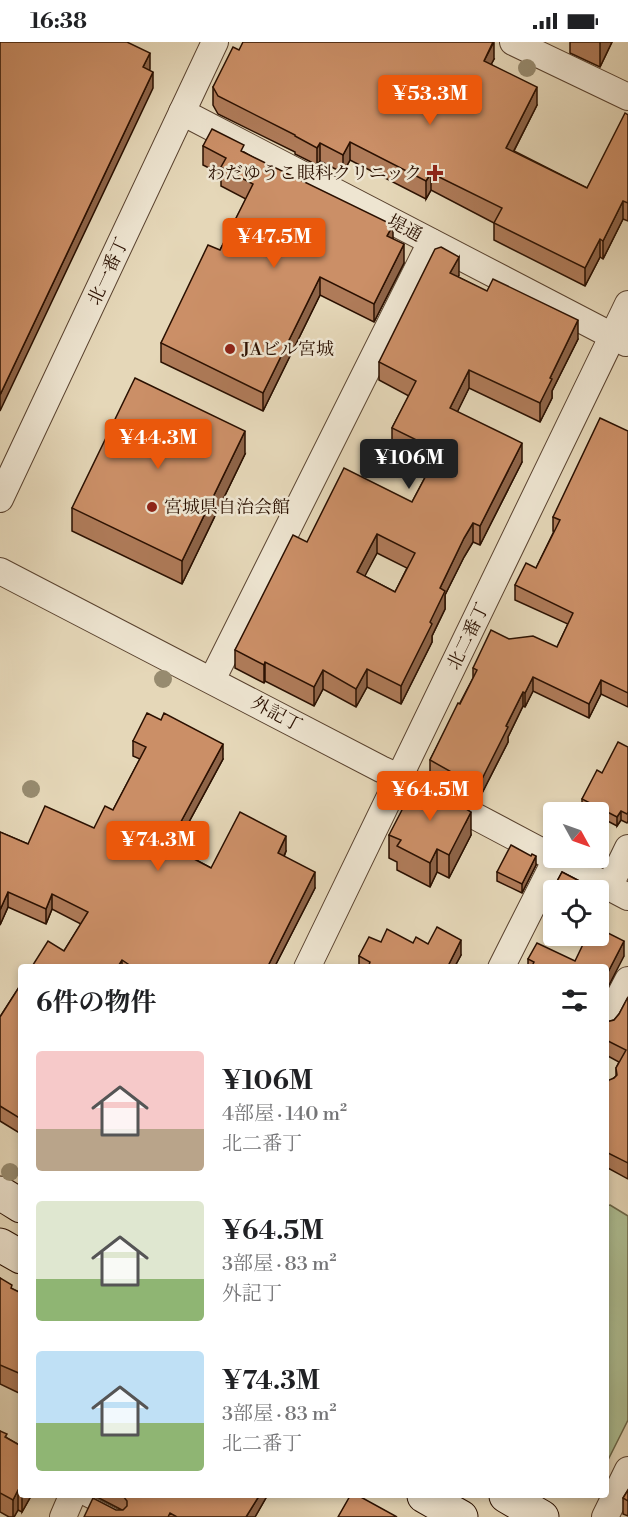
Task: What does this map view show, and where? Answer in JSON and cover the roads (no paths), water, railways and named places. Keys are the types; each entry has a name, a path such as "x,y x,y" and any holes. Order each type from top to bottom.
{"street":[{"name":"北一番丁","path":"0,499 215,42"},
{"path":"513,42 628,98"},
{"name":"堤通","path":"182,112 620,340"},
{"path":"212,680 431,243"},
{"name":"北二番丁","path":"309,964 400,777 620,340 628,304"},
{"name":"外記丁","path":"0,571 543,852"},
{"path":"618,892 628,848"},
{"path":"503,964 550,868"},
{"name":"外記丁","path":"574,868 618,892"},
{"path":"609,1016 628,980"},
{"path":"0,1193 18,1204"},
{"path":"0,1245 18,1255"},
{"path":"605,1517 628,1470"},
{"path":"63,1517 71,1498"},
{"path":"428,1498 461,1517"},
{"path":"509,1498 542,1517"}],"lane":[{"path":"82,1498 119,1517"}],"place":[{"name":"わだゆうこ眼科クリニック","path":"435,173"},
{"name":"JAビル宮城","path":"230,349"},
{"name":"宮城県自治会館","path":"152,507"}]}
